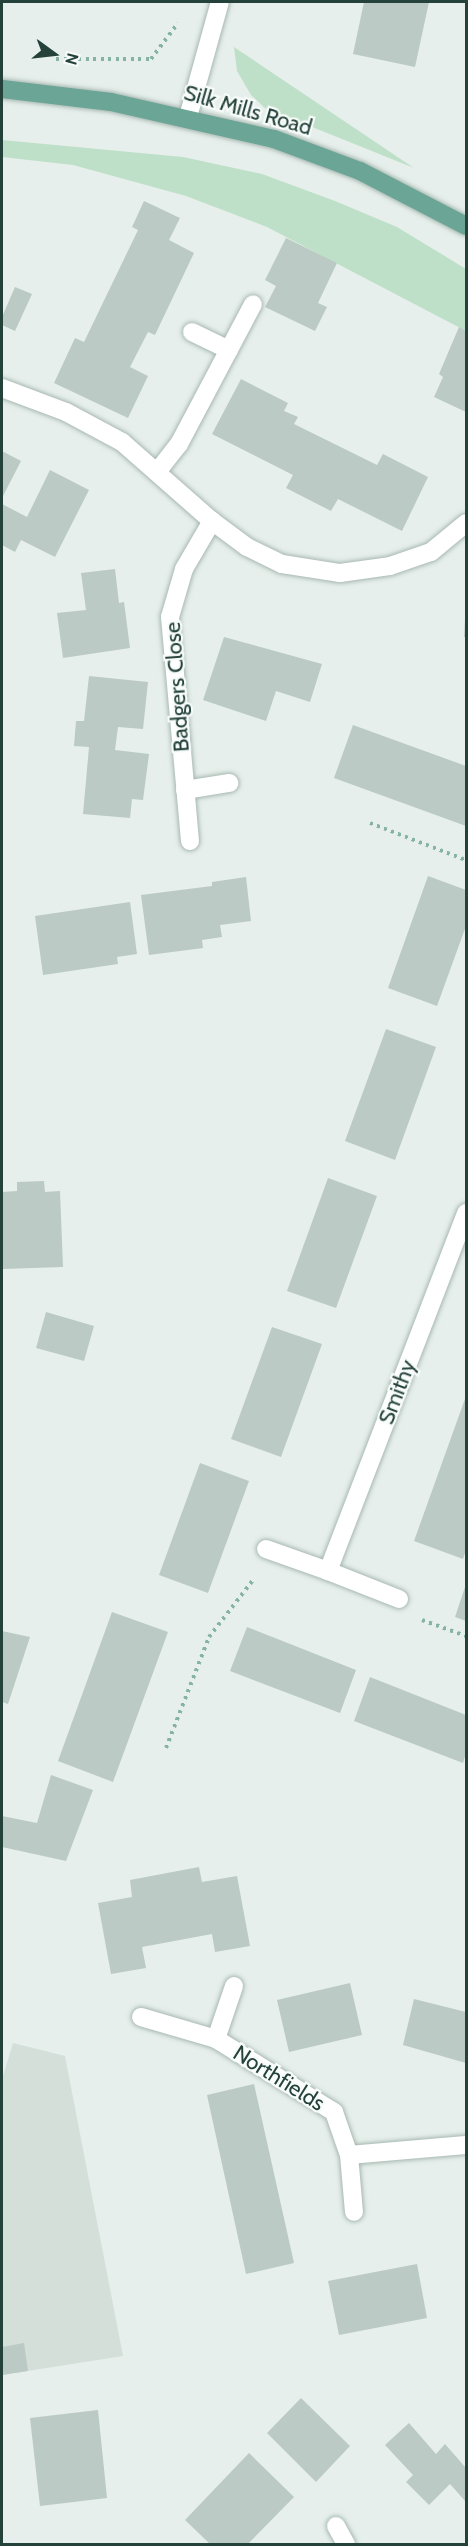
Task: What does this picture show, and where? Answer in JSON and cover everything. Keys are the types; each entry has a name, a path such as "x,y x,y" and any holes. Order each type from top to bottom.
{"main road":[{"name":"Silk Mills Road","path":"2,89 111,102 188,117 274,139 360,171 466,226"}],"street":[{"path":"188,117 220,2"},
{"path":"157,472 179,444 253,304"},
{"path":"192,332 229,350"},
{"path":"2,388 66,412 122,442 212,521 247,547 282,564 340,573 390,566 431,552 466,523"},
{"name":"Badgers Close","path":"190,841 171,617 184,569 212,521"},
{"path":"185,790 229,783"},
{"name":"Smithy","path":"328,1571 466,1213"},
{"path":"266,1549 399,1599"},
{"name":"Northfields","path":"216,2039 234,1986"},
{"name":"Northfields","path":"141,2017 216,2039 334,2112 349,2155 354,2212"},
{"path":"349,2155 466,2145"},
{"path":"336,2526 346,2544"}],"path":[{"path":"45,59 151,59 185,14"},
{"path":"370,823 466,860"},
{"path":"166,1748 209,1637 260,1569 266,1549"},
{"path":"399,1599 402,1612 466,1636"}],"shaded area":[{"path":"13,2043 65,2056 123,2356 2,2375 2,2079"}],"green space":[{"path":"234,47 414,168 265,108 251,95 237,71"},
{"path":"2,140 183,157 262,174 335,201 397,227 466,269 466,331 267,227 186,196 73,165 2,157"}],"building":[{"path":"364,2 429,2 415,67 353,54"},
{"path":"144,201 180,218 169,240 194,253 155,335 148,332 130,367 148,376 128,418 54,383 75,338 84,342 138,230 132,227"},
{"path":"286,238 337,263 318,303 327,307 315,331 265,307 276,286 265,280"},
{"path":"15,287 32,294 15,331 2,325 2,317"},
{"path":"459,327 466,331 466,412 434,397 443,377 439,374"},
{"path":"241,379 288,403 284,411 298,417 294,424 377,465 383,454 428,477 402,531 338,499 331,511 286,488 293,475 212,434"},
{"path":"2,451 21,461 2,498"},
{"path":"50,470 89,490 55,557 21,540 15,552 2,545 2,504 27,517"},
{"path":"115,569 119,603 124,602 130,648 63,658 57,613 86,610 81,573"},
{"path":"465,620 466,637 464,637"},
{"path":"224,637 322,664 310,702 276,691 266,721 203,700"},
{"path":"89,676 148,682 143,729 118,727 115,750 149,754 143,800 132,799 130,818 83,814 89,747 74,746 76,721 84,721"},
{"path":"353,725 466,766 466,826 334,778"},
{"path":"428,876 466,890 466,926 437,1006 388,988"},
{"path":"246,877 251,921 220,925 222,937 202,940 203,948 149,955 141,895 212,886 212,882"},
{"path":"130,902 137,954 117,957 118,964 43,975 35,916"},
{"path":"386,1029 436,1047 395,1160 345,1141"},
{"path":"328,1178 377,1196 336,1308 287,1291"},
{"path":"44,1181 45,1192 60,1191 63,1267 3,1269 2,1192 17,1191 17,1182"},
{"path":"46,1312 94,1326 84,1361 36,1348"},
{"path":"272,1327 322,1344 281,1457 231,1439"},
{"path":"466,1396 466,1550 463,1559 414,1541"},
{"path":"200,1463 249,1481 208,1593 159,1575"},
{"path":"466,1584 466,1621 455,1617"},
{"path":"112,1612 168,1632 113,1782 58,1761"},
{"path":"247,1627 356,1670 340,1713 230,1671"},
{"path":"2,1631 30,1637 8,1704 2,1702"},
{"path":"370,1677 466,1715 466,1753 463,1763 354,1721"},
{"path":"51,1775 93,1790 66,1861 2,1847 2,1816 37,1823"},
{"path":"199,1867 202,1882 237,1876 250,1946 215,1952 212,1934 142,1947 146,1968 111,1974 98,1903 132,1897 130,1880"},
{"path":"350,1983 362,2035 289,2052 277,2000"},
{"path":"414,1999 466,2012 466,2063 403,2045"},
{"path":"254,2084 294,2263 246,2274 207,2095"},
{"path":"417,2264 427,2318 339,2335 328,2281"},
{"path":"24,2343 28,2371 2,2375 2,2347"},
{"path":"301,2398 350,2446 316,2482 267,2433"},
{"path":"98,2410 107,2498 40,2506 30,2418"},
{"path":"409,2423 436,2454 445,2444 466,2468 466,2502 450,2484 429,2505 406,2482 413,2475 385,2445"},
{"path":"249,2453 294,2497 248,2544 210,2544 185,2520"}]}
